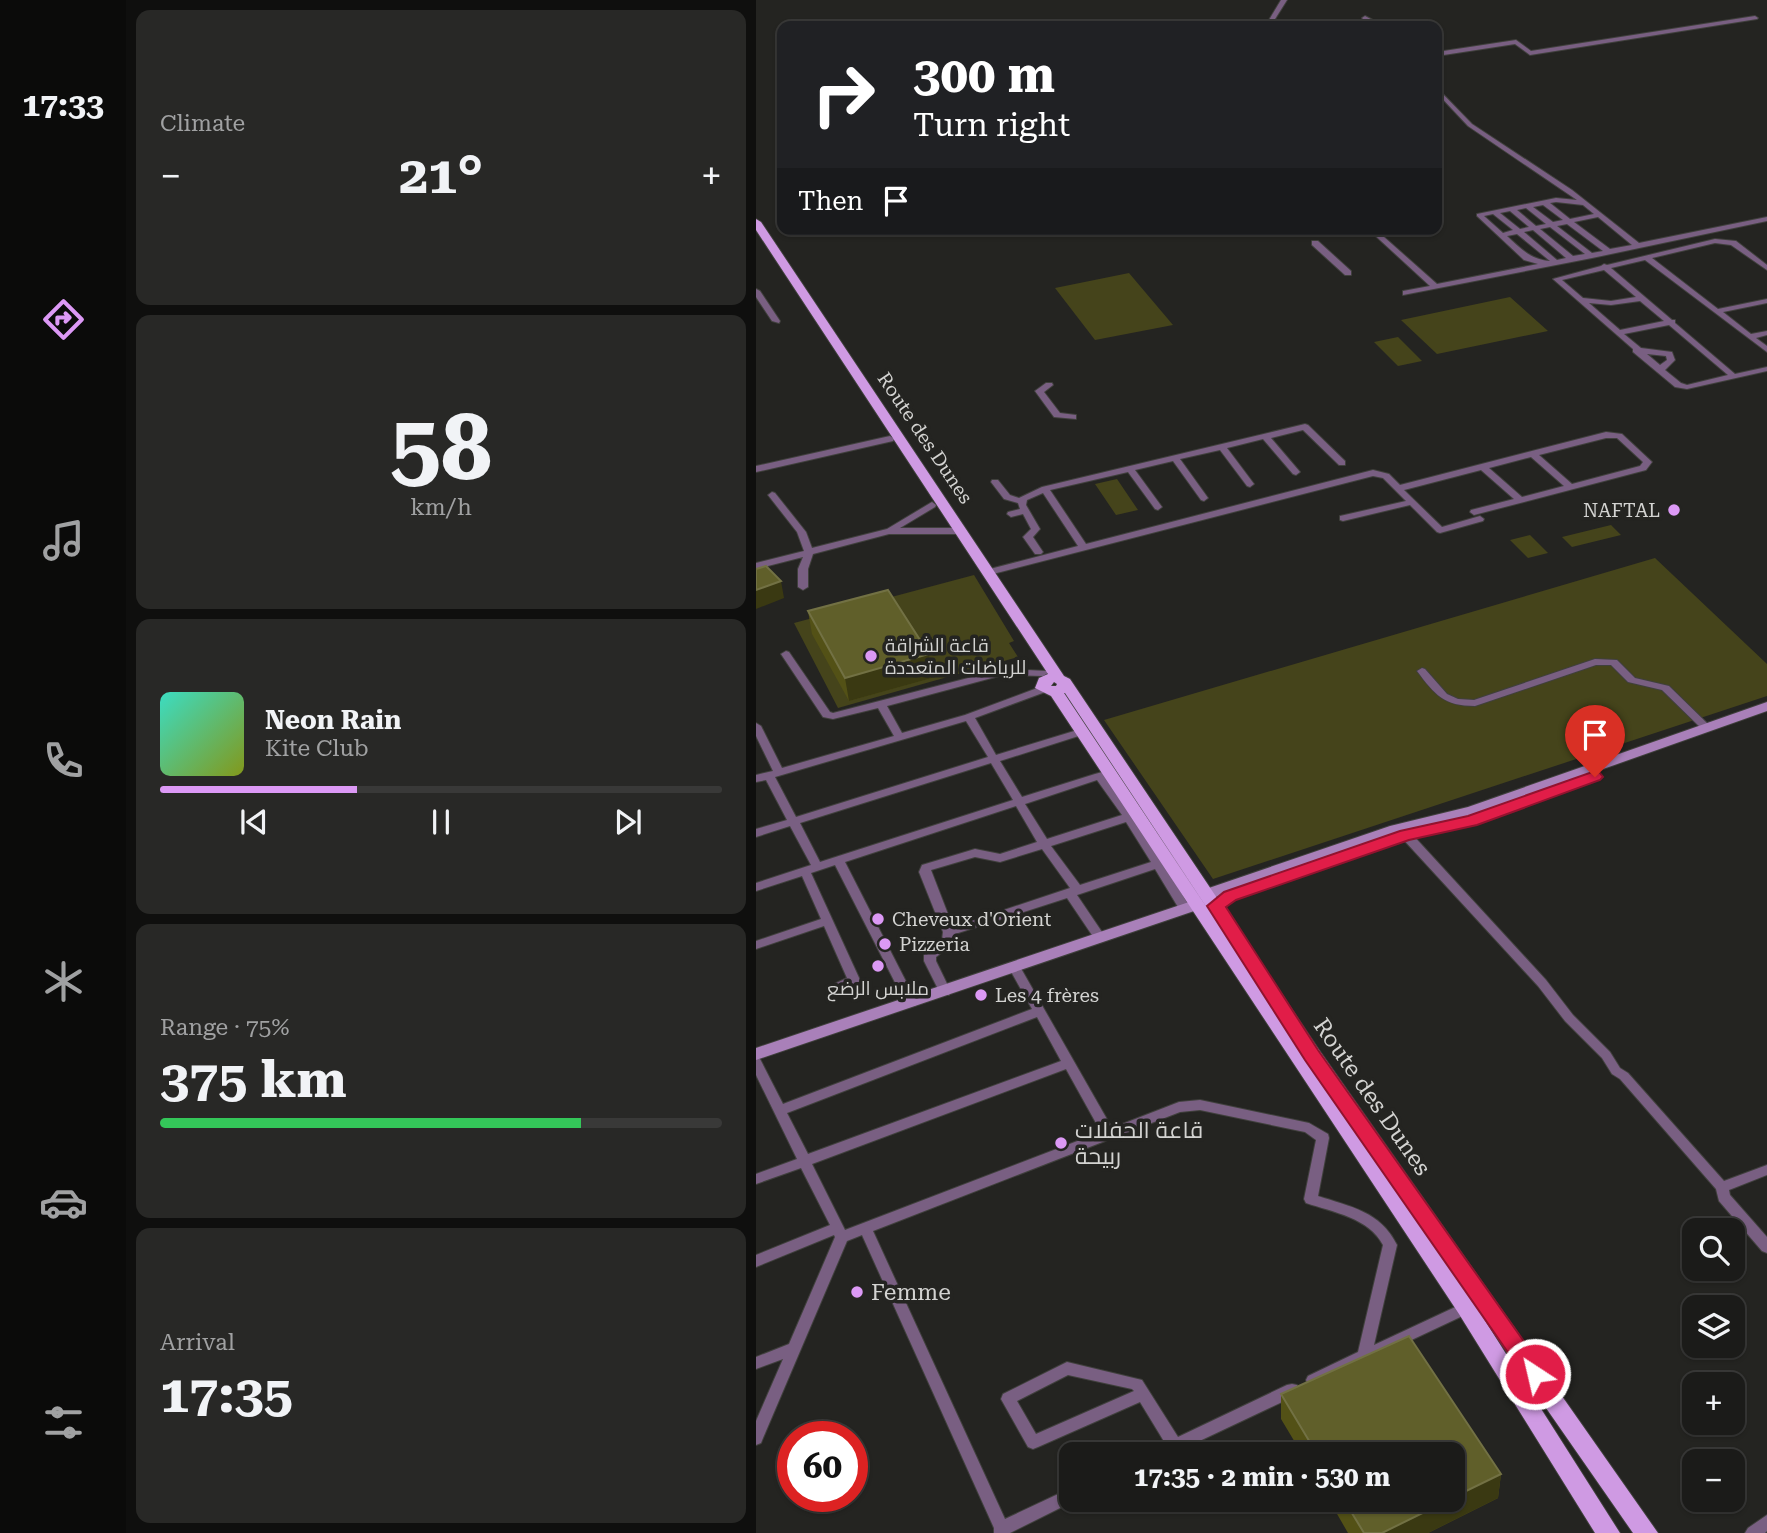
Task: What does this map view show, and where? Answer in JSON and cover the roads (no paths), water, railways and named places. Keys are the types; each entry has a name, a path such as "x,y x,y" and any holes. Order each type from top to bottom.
{"main road":[{"name":"Route des Dunes","path":"756,222 1084,731 1106,774 1312,1055 1646,1533"},
{"name":"Route des Dunes","path":"756,234 932,505 989,572 1053,683 1201,903 1466,1308 1608,1533"}],"street":[{"path":"1274,21 1284,0"},
{"path":"1365,18 1371,21"},
{"path":"1442,53 1516,41 1530,53 1755,18"},
{"path":"1442,95 1470,125 1585,203 1638,246"},
{"path":"1545,263 1527,258 1479,215 1559,200 1585,203"},
{"path":"1545,203 1609,252"},
{"path":"1528,206 1592,255 1732,376"},
{"path":"1512,209 1572,259"},
{"path":"1495,212 1555,262"},
{"path":"1501,235 1599,215"},
{"path":"1406,293 1767,219"},
{"path":"1378,235 1436,287"},
{"path":"1767,268 1733,243 1712,241 1557,279 1678,385 1685,387 1767,369"},
{"path":"1724,241 1767,276"},
{"path":"1315,243 1348,273"},
{"path":"1646,257 1767,350"},
{"path":"756,291 776,321"},
{"path":"1580,300 1611,303 1642,298"},
{"path":"1718,311 1767,300"},
{"path":"1600,318 1611,303"},
{"path":"1618,333 1672,322"},
{"path":"1750,337 1767,333"},
{"path":"1636,350 1657,351 1672,357 1660,370"},
{"path":"1049,385 1040,391 1057,415 1073,418"},
{"path":"1011,514 1024,506 1033,493 1045,489 1305,427 1342,463"},
{"path":"989,572 1363,475 1382,474 1400,488 1440,530 1520,500 1643,467 1648,463 1627,441 1613,435 1400,488"},
{"path":"1265,436 1296,472"},
{"path":"756,469 890,439"},
{"path":"1221,446 1250,484"},
{"path":"1533,454 1570,487"},
{"path":"1174,457 1204,498"},
{"path":"1129,468 1158,507"},
{"path":"1484,468 1520,500"},
{"path":"995,482 1007,497 1024,506 1036,528 1028,537 1015,540"},
{"path":"1045,489 1084,548"},
{"path":"772,495 801,533 809,551 803,569 803,587"},
{"path":"1343,518 1413,502"},
{"path":"889,531 932,505"},
{"path":"756,566 889,531 956,531"},
{"path":"1028,537 1038,552"},
{"path":"786,654 827,715 881,704 1003,672 1053,683"},
{"path":"1422,671 1445,698 1454,704 1465,704 1475,703 1595,662 1614,662 1632,680 1665,688 1707,727"},
{"path":"756,779 969,717 1053,683"},
{"path":"881,704 900,738"},
{"path":"756,1054 1201,903 1395,829 1471,811 1767,706"},
{"path":"1201,903 1230,896 1406,835 1471,821 1767,715"},
{"path":"969,717 1100,938"},
{"path":"756,726 794,822 828,921 854,980 834,989"},
{"path":"756,833 1084,731"},
{"path":"756,887 1106,774 1158,864 1201,903"},
{"path":"945,992 930,961 930,954 948,942 949,932 925,872 926,868 975,853 1000,858 1129,817"},
{"path":"1406,835 1542,983 1569,1018 1606,1055 1616,1071 1625,1076 1722,1187 1724,1197 1767,1247"},
{"path":"838,860 911,1003"},
{"path":"949,932 1158,864"},
{"path":"756,945 828,921"},
{"path":"1015,968 1108,1133"},
{"path":"780,1110 1040,1011"},
{"path":"756,1062 839,1232 756,1438"},
{"path":"756,1179 1070,1063"},
{"path":"756,1261 839,1232 866,1229 1108,1133 1179,1107 1200,1105 1318,1132 1323,1138 1311,1199 1373,1222 1386,1232 1390,1245 1364,1356"},
{"path":"1722,1187 1767,1170"},
{"path":"866,1229 1002,1531 1059,1501"},
{"path":"1183,1442 1466,1308"},
{"path":"756,1363 794,1348"},
{"path":"1143,1394 1033,1442 1008,1399 1068,1368 1137,1384 1173,1442"},
{"path":"1753,1533 1767,1522"}],"place":[{"name":"NAFTAL","path":"1674,510"},
{"name":"قاعة الشراقة للرياضات المتعددة","path":"871,656"},
{"name":"Cheveux d'Orient","path":"878,919"},
{"name":"Pizzeria","path":"885,944"},
{"name":"ملابس الرضع","path":"878,966"},
{"name":"Les 4 frères","path":"981,995"},
{"name":"قاعة الحفلات ربيحة","path":"1061,1143"},
{"name":"Femme","path":"857,1292"}]}
